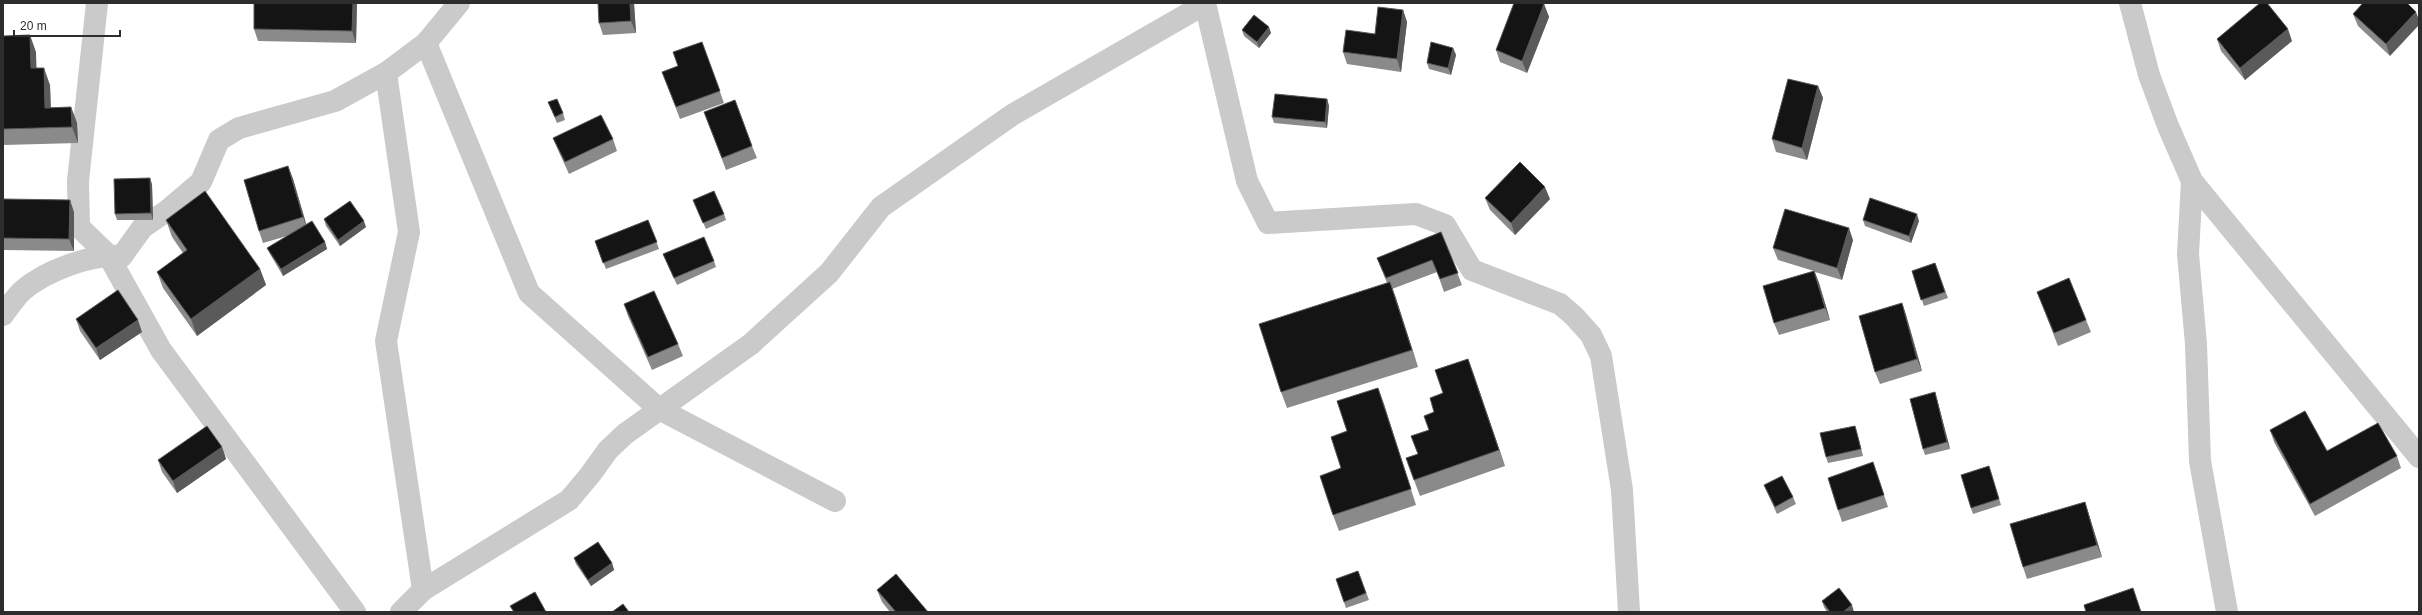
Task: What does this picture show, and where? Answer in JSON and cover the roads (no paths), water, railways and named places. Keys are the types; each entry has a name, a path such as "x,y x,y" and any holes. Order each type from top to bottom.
{"street":[{"path":"97,3 78,181 79,227 108,255 161,350 355,612"},
{"path":"3,315 22,291 61,268 108,255 122,256 142,228 168,210 201,182 219,140 239,128 335,101 386,73 426,43 459,3"},
{"path":"2130,3 2149,75 2168,126 2192,181 2419,457"},
{"path":"400,612 423,590 569,500 608,450 625,434 751,344 829,273 881,207 1012,115 1205,4 1246,181 1268,223 1416,214 1445,225 1472,270 1560,304 1591,335 1600,356 1622,490 1629,612"},
{"path":"426,43 529,293 659,409 835,501"},
{"path":"386,73 409,232 386,341 423,590"},
{"path":"2192,181 2188,254 2196,344 2200,461 2227,612"}]}
